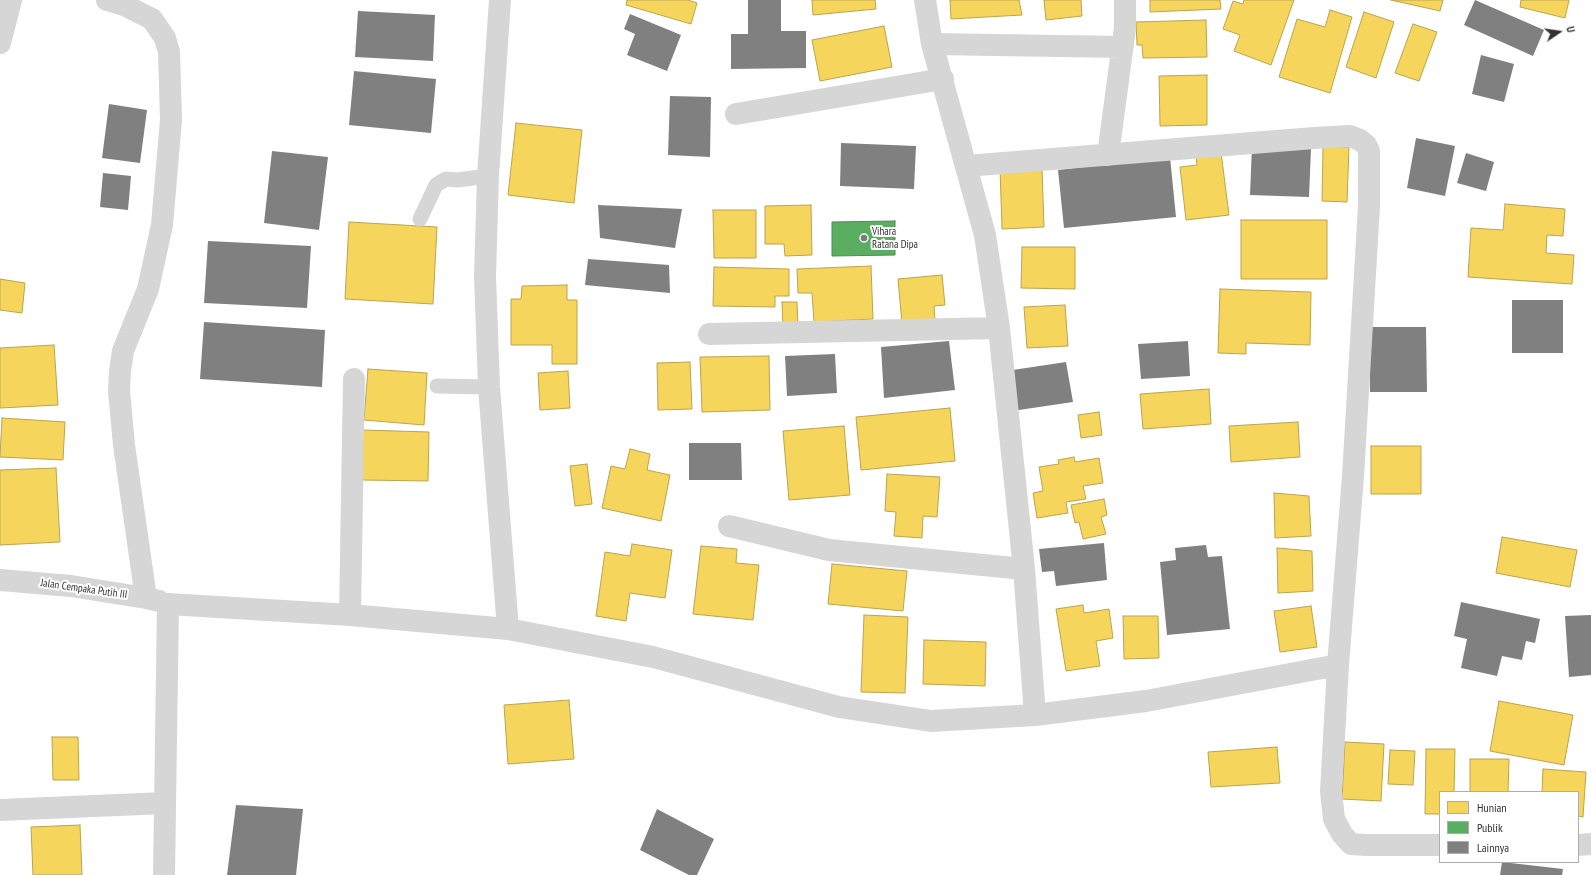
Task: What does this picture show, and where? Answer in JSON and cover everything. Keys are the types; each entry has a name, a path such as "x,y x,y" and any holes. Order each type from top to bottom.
{"street":[{"path":"0,43 12,0"},
{"path":"107,0 124,5 152,19 165,38 169,52 171,120 162,225 148,289 124,351 118,391 124,446 146,598"},
{"path":"500,0 488,176 485,276 489,387 508,629"},
{"path":"925,0 932,44 943,79 985,235 998,328 1024,569 1035,715"},
{"path":"1108,155 1125,28 1125,0"},
{"path":"932,44 1122,47"},
{"path":"736,114 943,79"},
{"path":"966,166 1241,143 1350,136 1360,140 1366,145 1369,151 1368,222 1331,791 1334,819 1342,834 1351,844 1439,845"},
{"path":"709,334 998,328"},
{"path":"350,615 354,379"},
{"path":"729,526 829,550 1024,569"},
{"name":"Jalan Cempaka Putih III","path":"0,580 71,586 146,598 168,604 350,615 508,629 653,657 839,707 931,721 1035,715 1146,701 1338,665"},
{"path":"164,875 168,604"},
{"path":"0,810 165,803"},
{"path":"1579,844 1591,844"}],"lane":[{"path":"420,219 436,185 446,179 458,180 488,176"},
{"path":"437,386 489,387"}],"building: Hunian":[{"path":"627,0 688,0 697,3 691,24 626,5"},
{"path":"812,0 875,0 876,9 813,15"},
{"path":"950,0 1019,0 1022,15 951,19"},
{"path":"1044,0 1081,0 1082,16 1046,20"},
{"path":"1150,0 1220,0 1221,9 1150,12"},
{"path":"1244,0 1294,0 1271,65 1234,51 1240,35 1223,29 1233,1 1243,4"},
{"path":"1391,0 1443,0 1440,11"},
{"path":"1521,0 1569,0 1565,18 1520,7"},
{"path":"1330,10 1352,17 1330,93 1279,77 1297,19 1325,27"},
{"path":"1364,12 1394,22 1376,78 1346,67"},
{"path":"1206,20 1207,57 1143,58 1142,45 1137,45 1136,22"},
{"path":"1413,24 1437,32 1419,81 1395,73"},
{"path":"884,26 892,67 820,81 812,40"},
{"path":"1207,75 1207,125 1160,126 1159,76"},
{"path":"516,123 582,130 574,203 508,195"},
{"path":"1323,146 1349,147 1347,202 1322,201"},
{"path":"1221,152 1229,215 1186,220 1180,167 1197,165 1196,155"},
{"path":"1000,168 1042,168 1044,227 1002,229"},
{"path":"1505,204 1565,209 1563,236 1547,235 1546,253 1574,255 1572,284 1468,277 1471,228 1503,230"},
{"path":"811,205 812,255 785,256 784,244 765,244 765,206"},
{"path":"713,210 756,210 756,258 714,258"},
{"path":"1241,220 1327,220 1327,279 1241,279"},
{"path":"349,222 437,227 433,304 345,299"},
{"path":"1022,247 1075,247 1075,289 1021,288"},
{"path":"871,266 873,319 814,322 812,293 798,293 797,269"},
{"path":"714,267 789,269 789,296 775,296 775,307 713,306"},
{"path":"942,275 945,305 934,306 935,321 902,324 898,279"},
{"path":"0,279 25,283 22,313 0,310"},
{"path":"567,285 567,300 577,300 577,364 552,364 552,345 511,345 511,299 521,299 522,286"},
{"path":"1220,289 1311,292 1310,345 1246,343 1246,354 1218,353"},
{"path":"782,302 797,302 798,327 783,327"},
{"path":"1065,305 1068,346 1027,348 1024,307"},
{"path":"54,345 58,405 0,408 0,348"},
{"path":"769,356 770,410 702,412 700,357"},
{"path":"690,362 692,409 658,410 657,363"},
{"path":"368,369 427,373 424,425 364,420"},
{"path":"568,371 570,408 540,410 538,373"},
{"path":"1209,389 1211,424 1143,429 1140,394"},
{"path":"950,408 955,461 861,470 856,417"},
{"path":"1099,412 1102,435 1081,438 1078,415"},
{"path":"2,418 65,422 63,460 0,457"},
{"path":"1298,422 1300,457 1231,462 1229,426"},
{"path":"844,426 850,495 789,500 783,431"},
{"path":"363,430 429,432 428,481 362,480"},
{"path":"1371,446 1421,446 1421,494 1371,494"},
{"path":"630,449 650,454 647,470 670,475 661,521 602,508 611,466 625,469"},
{"path":"1074,457 1075,462 1099,458 1103,483 1083,486 1086,499 1066,502 1068,513 1037,518 1033,493 1043,491 1039,467 1059,464 1058,460"},
{"path":"587,464 592,504 575,506 570,466"},
{"path":"56,468 60,542 0,545 0,470"},
{"path":"887,474 940,477 937,517 923,516 922,538 894,536 896,512 885,511"},
{"path":"1274,493 1309,496 1311,536 1275,538"},
{"path":"1104,499 1107,515 1101,517 1106,534 1083,539 1079,522 1075,523 1071,505"},
{"path":"1502,537 1577,550 1570,587 1496,573"},
{"path":"632,544 672,550 665,598 630,593 626,621 596,616 605,552 630,556"},
{"path":"701,546 737,549 736,563 759,565 753,620 693,614"},
{"path":"1277,548 1312,551 1313,591 1278,593"},
{"path":"832,564 907,571 903,611 828,604"},
{"path":"1083,605 1084,613 1109,609 1113,638 1096,641 1100,666 1066,671 1056,609"},
{"path":"1311,606 1317,647 1280,652 1274,611"},
{"path":"864,615 908,617 905,693 861,692"},
{"path":"1123,616 1158,616 1159,658 1124,659"},
{"path":"924,640 986,642 985,686 923,684"},
{"path":"569,700 574,759 508,764 504,705"},
{"path":"1499,701 1573,715 1564,765 1490,751"},
{"path":"52,737 78,737 79,780 53,780"},
{"path":"1345,742 1384,744 1381,801 1342,799"},
{"path":"1277,747 1280,783 1211,787 1208,752"},
{"path":"1426,749 1455,749 1454,791 1439,791 1439,814 1425,814"},
{"path":"1390,750 1415,751 1413,785 1388,784"},
{"path":"1470,759 1509,759 1508,791 1470,791"},
{"path":"1543,769 1586,772 1583,817 1579,816 1579,791 1542,791"},
{"path":"80,825 82,875 33,875 31,827"}],"building: Publik":[{"name":"Vihara Ratana Dipa","path":"895,221 895,255 832,256 832,222"}],"building: Lainnya":[{"path":"748,0 781,0 781,31 806,31 806,68 731,69 731,34 748,34"},
{"path":"1475,0 1544,30 1533,56 1464,25"},
{"path":"358,11 435,15 433,61 355,57"},
{"path":"630,14 681,35 667,71 627,55 635,34 624,29"},
{"path":"1481,55 1514,64 1504,102 1472,94"},
{"path":"354,71 436,79 431,133 349,125"},
{"path":"670,96 711,97 710,157 668,155"},
{"path":"109,104 147,110 140,163 102,158"},
{"path":"1416,138 1455,146 1445,196 1407,188"},
{"path":"841,143 916,146 914,189 840,186"},
{"path":"1252,146 1311,149 1309,197 1250,195"},
{"path":"272,151 328,157 319,230 264,223"},
{"path":"1466,153 1494,162 1486,191 1457,183"},
{"path":"1170,157 1176,217 1064,228 1058,170"},
{"path":"103,173 131,176 128,210 100,207"},
{"path":"598,205 682,209 675,248 600,238"},
{"path":"208,241 311,246 307,308 204,303"},
{"path":"588,259 669,265 670,293 585,285"},
{"path":"1512,300 1563,300 1563,353 1512,353"},
{"path":"204,322 325,330 322,387 200,379"},
{"path":"1369,327 1426,327 1427,392 1370,392"},
{"path":"949,341 955,390 884,398 881,347"},
{"path":"1188,341 1190,376 1141,379 1138,344"},
{"path":"835,354 837,393 787,396 785,356"},
{"path":"1066,362 1073,402 1012,411 1006,371"},
{"path":"689,443 741,443 742,480 689,480"},
{"path":"1104,543 1107,580 1056,586 1054,571 1042,572 1039,549"},
{"path":"1206,545 1208,557 1222,556 1230,629 1167,635 1160,562 1176,560 1175,548"},
{"path":"1461,602 1540,619 1535,643 1526,641 1522,660 1502,656 1497,676 1461,668 1467,639 1454,636"},
{"path":"1591,615 1591,675 1569,677 1565,616"},
{"path":"236,805 303,809 296,875 227,875"},
{"path":"657,809 714,839 697,875 689,875 640,850"},
{"path":"1502,863 1563,869 1562,875 1500,875"}],"place":[{"name":"Vihara Ratana Dipa","path":"864,238"}]}
